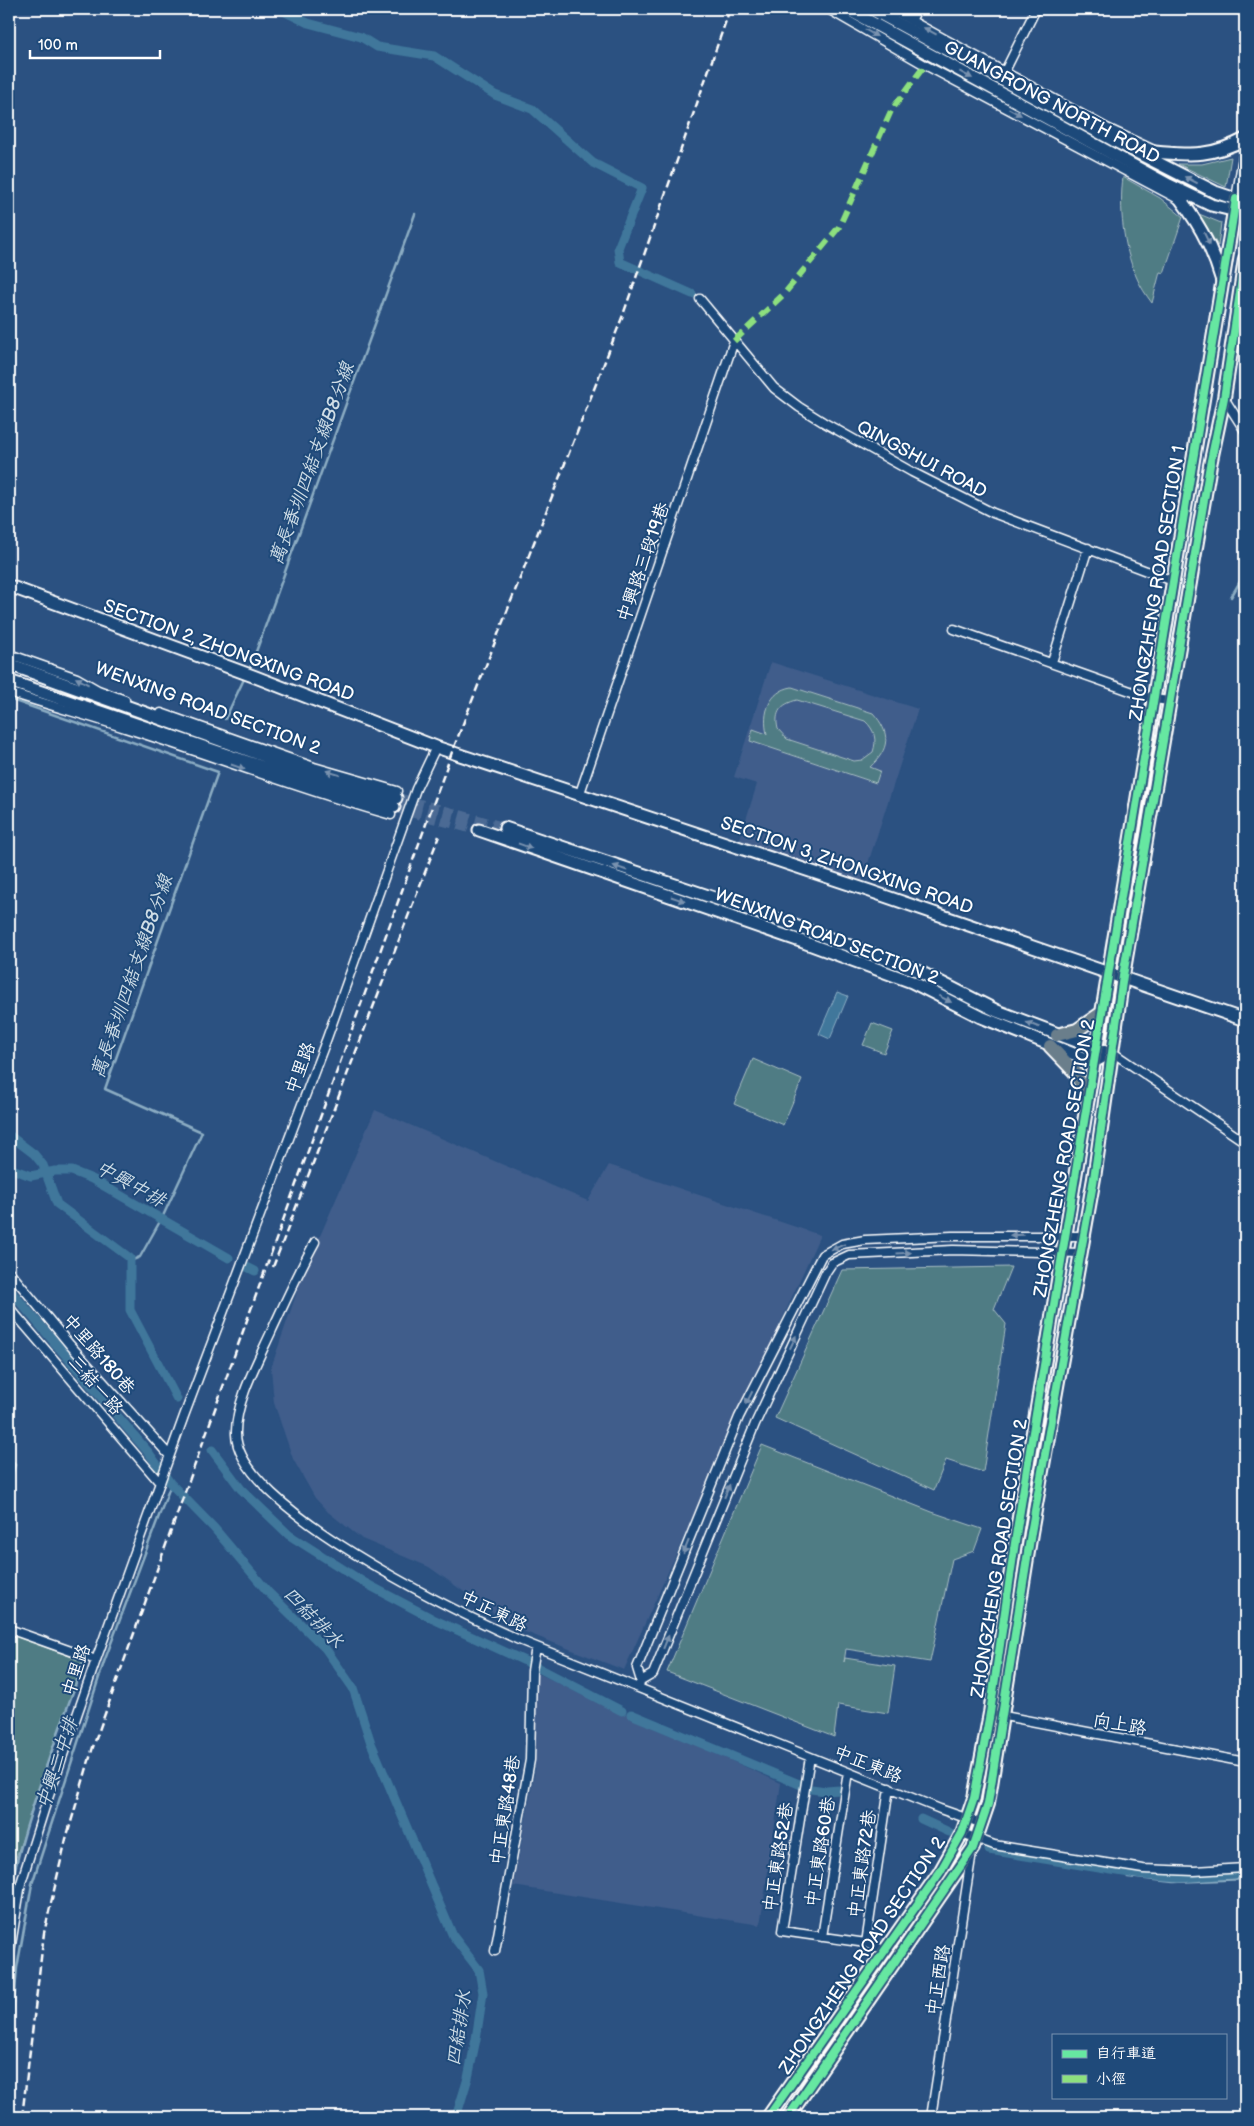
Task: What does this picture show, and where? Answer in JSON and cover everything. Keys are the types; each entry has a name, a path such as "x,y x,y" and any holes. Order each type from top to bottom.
{"main road":[{"name":"ZHONGZHENG ROAD SECTION 1","path":"1108,972 1222,282 1240,206"},
{"name":"ZHONGZHENG ROAD SECTION 1","path":"1123,976 1210,464 1224,398 1245,259"},
{"name":"ZHONGZHENG ROAD SECTION 2","path":"788,2117 975,1844 988,1804 995,1715 1017,1529 1103,1012 1108,972"},
{"name":"ZHONGZHENG ROAD SECTION 2","path":"768,2117 940,1872 968,1820 995,1715 1031,1532 1081,1253 1123,976"},
{"path":"1057,1035 1077,1030 1103,1012"},
{"path":"1050,1046 1075,1072 1088,1100"}],"street":[{"name":"GUANGRONG NORTH ROAD","path":"828,9 926,65 1182,200"},
{"name":"GUANGRONG NORTH ROAD","path":"847,9 1170,185 1211,205 1240,206"},
{"name":"GUANGRONG NORTH ROAD","path":"871,9 1113,140 1240,206"},
{"name":"GUANGRONG NORTH ROAD","path":"890,9 1107,128 1158,152"},
{"path":"911,21 917,9"},
{"path":"1006,71 1036,9"},
{"path":"1135,151 1183,156 1211,154 1245,139"},
{"path":"1240,206 1245,146"},
{"path":"1170,185 1201,227 1215,257 1222,282"},
{"name":"QINGSHUI ROAD","path":"700,299 774,388 823,422 912,472 993,513 1173,581"},
{"name":"中興路三段19巷","path":"580,793 734,341"},
{"path":"1224,398 1245,431"},
{"path":"1052,662 1088,548"},
{"name":"SECTION 2, ZHONGXING ROAD","path":"9,586 253,676 436,747"},
{"path":"954,629 1153,699 1170,701"},
{"name":"WENXING ROAD SECTION 2","path":"9,654 77,678 98,690 314,767 394,803"},
{"name":"WENXING ROAD SECTION 2","path":"9,664 394,803"},
{"name":"WENXING ROAD SECTION 2","path":"9,681 330,790 394,803"},
{"path":"9,692 64,711 124,728 319,795 394,803"},
{"name":"SECTION 3, ZHONGXING ROAD","path":"436,747 580,793 1123,976 1245,1020"},
{"name":"中里路","path":"9,1957 21,1883 96,1660 190,1399 327,1038 416,789 436,747"},
{"name":"WENXING ROAD SECTION 2","path":"505,828 762,914 916,970 997,1011 1057,1035 1095,1056"},
{"name":"WENXING ROAD SECTION 2","path":"479,830 806,943 903,979 981,1017 1050,1046 1095,1056 1112,1052"},
{"path":"1112,1052 1245,1142"},
{"path":"640,1685 637,1668 739,1417 822,1255 842,1244 865,1240 1083,1236"},
{"name":"中正東路","path":"315,1242 252,1372 240,1411 236,1440 245,1463 264,1487 294,1514 328,1538 465,1614 536,1647 640,1685 810,1757 982,1824"},
{"path":"640,1685 653,1674 752,1432 822,1280 832,1263 849,1255 953,1250 1063,1251 1081,1253"},
{"name":"中里路180巷","path":"9,1271 70,1345 170,1455"},
{"name":"三結一路","path":"9,1307 160,1483"},
{"path":"9,1629 96,1660"},
{"name":"中正東路48巷","path":"495,1951 530,1760 533,1667 536,1647"},
{"name":"向上路","path":"995,1715 1245,1762"},
{"name":"中正東路52巷","path":"810,1757 782,1931 822,1937"},
{"name":"中正東路60巷","path":"822,1937 848,1772"},
{"name":"中正東路72巷","path":"866,1943 889,1788"},
{"path":"962,1834 975,1844 1144,1869 1194,1871 1245,1868"},
{"name":"中正西路","path":"931,2117 975,1844"},
{"path":"822,1937 866,1943 884,1950"}],"shaded area":[{"path":"771,662 918,709 861,885 738,845 757,784 734,777"},
{"path":"837,992 848,996 830,1039 819,1034"},
{"path":"375,1110 588,1201 609,1165 820,1235 624,1670 515,1628 429,1567 362,1539 328,1512 315,1498 293,1459 274,1403 271,1368 302,1277"},
{"path":"537,1673 781,1783 760,1925 513,1886 535,1770"}],"green space":[{"path":"1231,157 1226,187 1178,164 1202,164"},
{"path":"1123,177 1160,198 1183,217 1164,273 1160,272 1152,303 1138,280 1125,240 1122,214"},
{"path":"1199,214 1221,223 1218,246"},
{"path":"792,687 873,713 883,727 886,741 881,754 870,767 880,771 876,783 750,741 753,729 767,734 766,718 769,704 784,689","holes":["797,700 865,721 873,732 875,739 873,752 862,760 854,761 787,739 778,729 777,718 783,706"]},
{"path":"872,1023 893,1031 884,1053 863,1045"},
{"path":"753,1059 802,1080 783,1125 734,1104"},
{"path":"1011,1267 994,1309 1006,1324 983,1472 946,1460 934,1490 775,1418 842,1270"},
{"path":"762,1445 932,1512 982,1529 974,1551 952,1559 930,1662 846,1649 844,1662 845,1658 895,1666 888,1713 838,1705 834,1737 667,1672"},
{"path":"9,1634 83,1661 9,1878"}],"waterway":[{"path":"279,9 308,23 361,37 377,47 434,56 495,95 532,109 593,163 642,188 618,248 620,262 692,294"},
{"name":"萬長春圳四結支線B8分線","path":"249,671 415,214"},
{"path":"1231,597 1245,573"},
{"name":"萬長春圳四結支線B8分線","path":"225,719 245,677"},
{"name":"萬長春圳四結支線B8分線","path":"9,699 218,772 105,1089 202,1132 163,1216 140,1257 130,1261"},
{"path":"9,1135 34,1154 43,1165 57,1204 130,1258 130,1310 177,1399"},
{"name":"中興中排","path":"9,1168 31,1176 55,1171 72,1171 92,1179 229,1258"},
{"name":"中興中排","path":"247,1267 255,1271"},
{"name":"四結排水","path":"9,1289 149,1453 171,1484 214,1528 268,1592 325,1648 353,1688 371,1743 453,1936 479,1970 483,1993 476,2039 468,2078 456,2117"},
{"path":"212,1450 241,1489 289,1535 365,1583 433,1619 527,1662 622,1711"},
{"path":"9,1457 15,1465 9,1483"},
{"name":"中興二中排","path":"9,2062 17,1968 32,1884 104,1662 171,1484"},
{"path":"9,1896 33,1807 84,1661"},
{"path":"631,1714 811,1789 840,1790"},
{"path":"921,1819 949,1832"},
{"path":"989,1850 1142,1875 1179,1878 1245,1873"},
{"path":"1071,1863 1070,1865 1125,1874 1128,1877 1174,1882 1245,1879"}],"tunnel":[{"path":"396,798 505,828"},
{"path":"394,807 479,830"}],"railway":[{"path":"22,2117 44,1933 66,1839 93,1747 452,752 623,315 730,9"},
{"path":"273,1267 439,836"}],"marked path":[{"path":"734,341 784,294 839,227 891,111 925,65"}],"cycle path":[{"path":"768,2117 940,1872 962,1833 974,1798 990,1713 1017,1529 1236,199 1245,200"},
{"path":"788,2117 973,1848 988,1804 1031,1533 1094,1178 1123,976 1210,465 1224,398 1245,259"}]}
